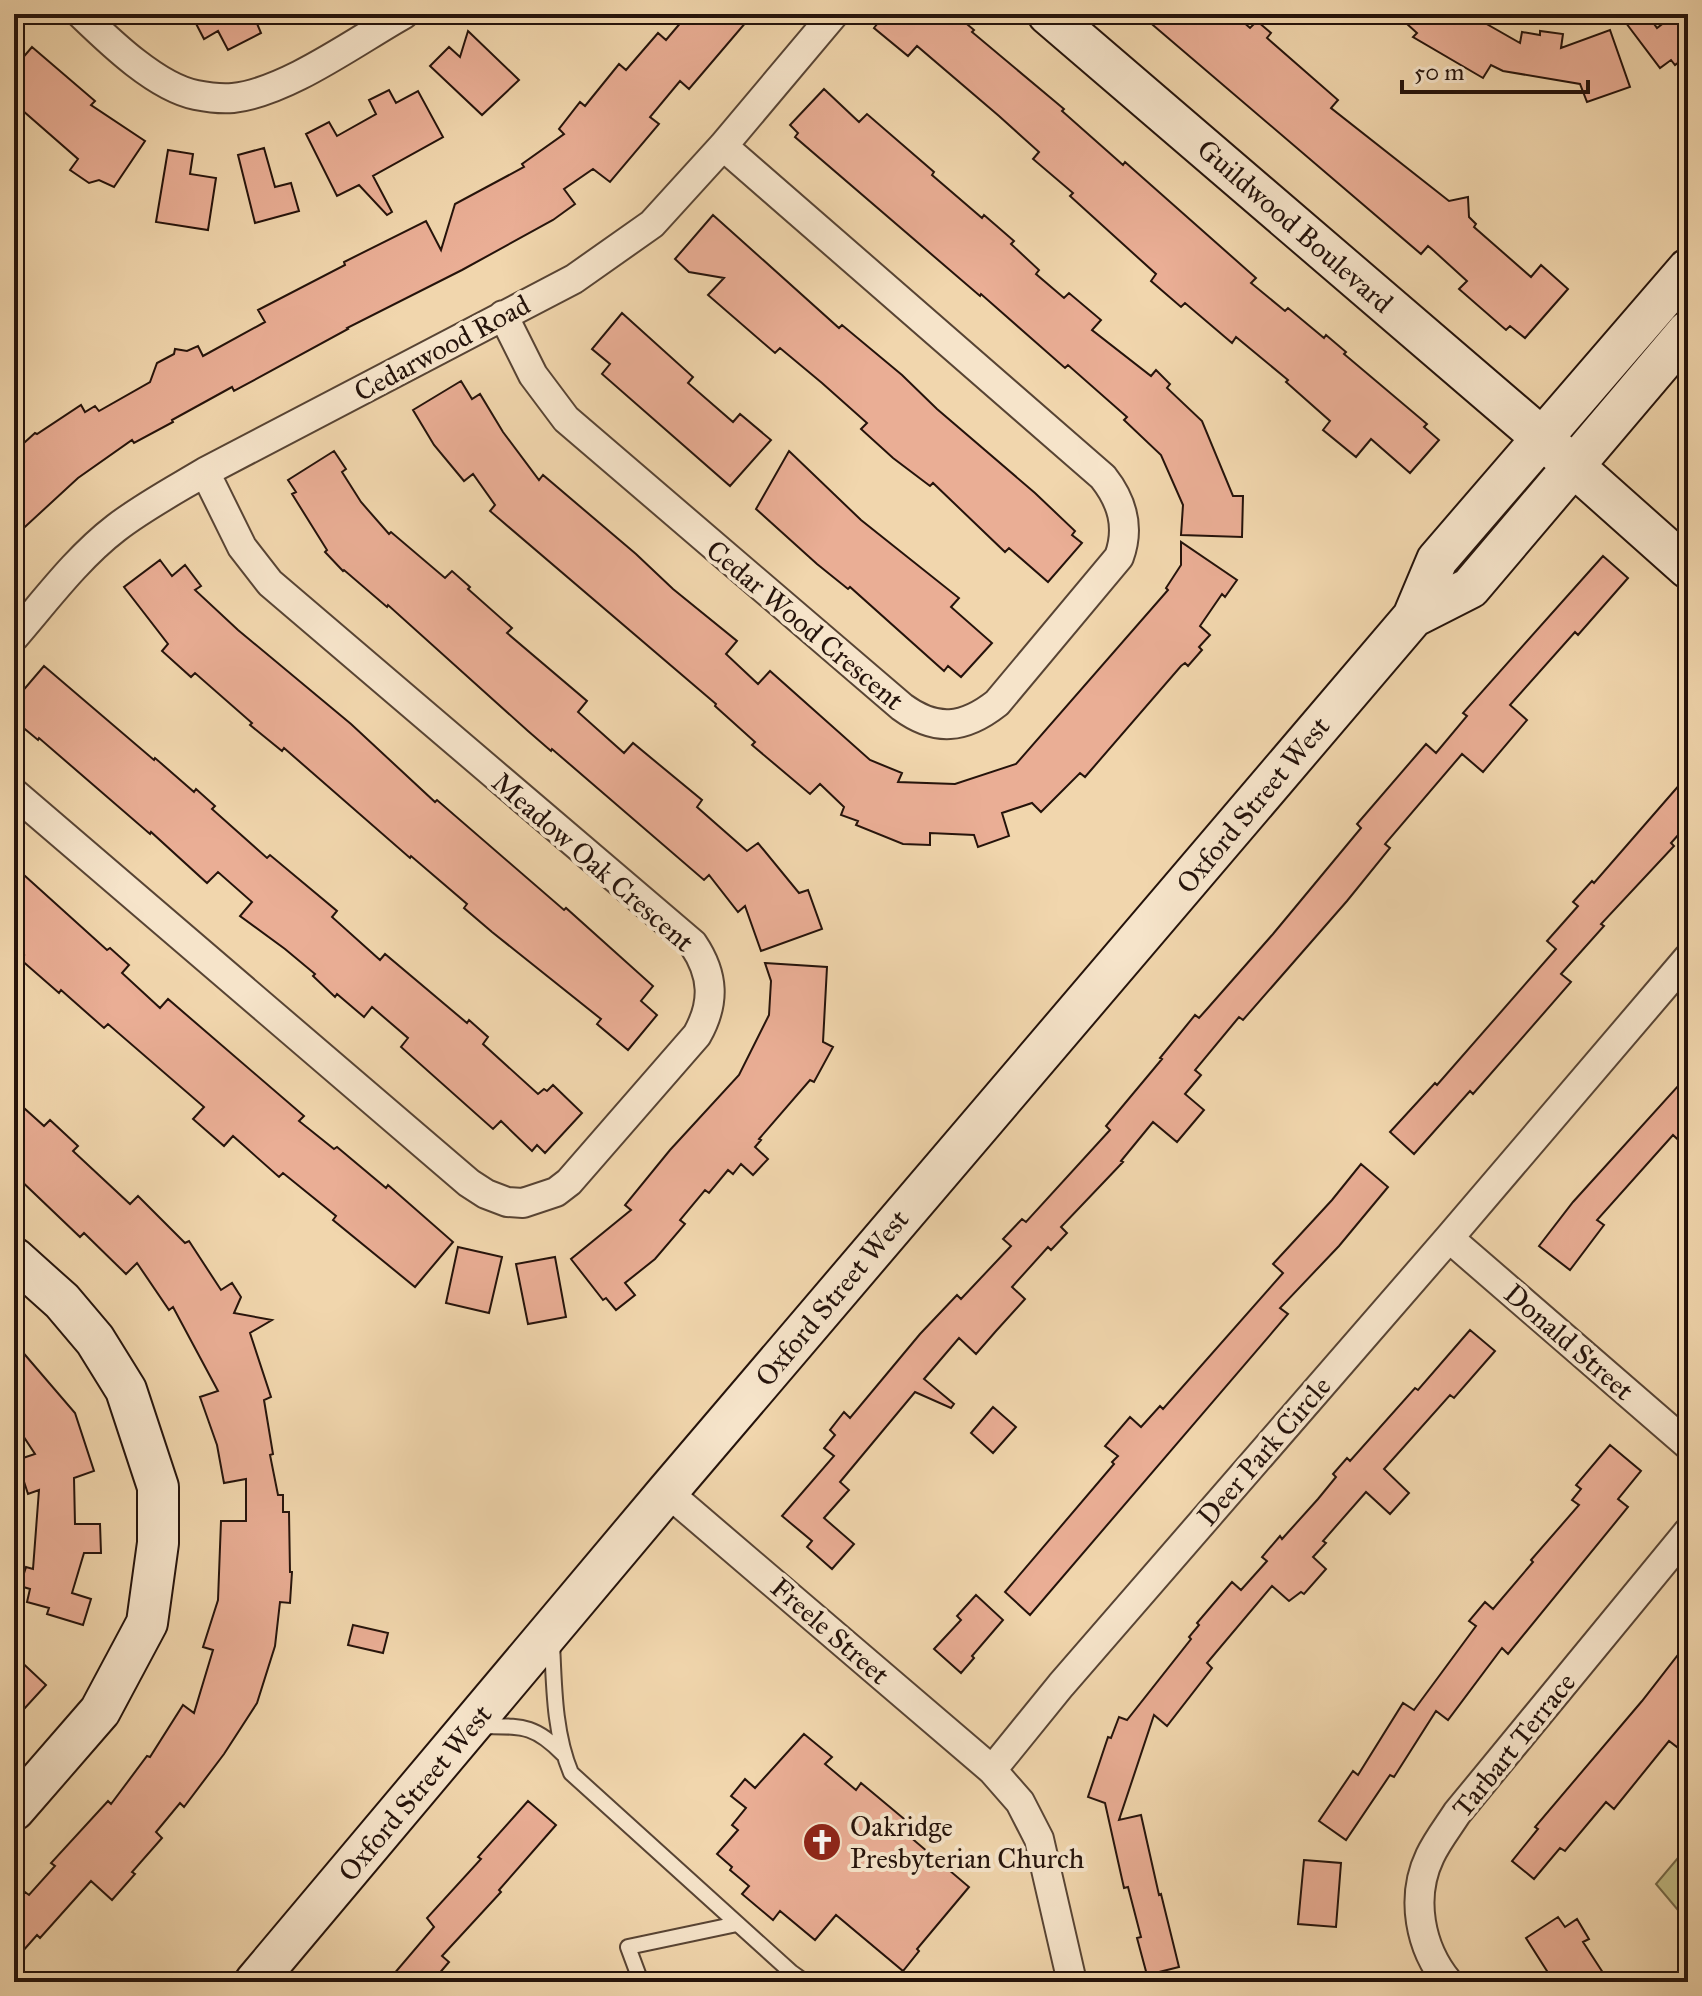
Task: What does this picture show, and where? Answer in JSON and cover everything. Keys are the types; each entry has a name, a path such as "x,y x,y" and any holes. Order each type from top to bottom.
{"main road":[{"name":"Guildwood Boulevard","path":"1048,14 1542,438 1688,568"},
{"name":"Oxford Street West","path":"255,1982 667,1492 1413,617 1437,560 1688,269"},
{"name":"Oxford Street West","path":"1413,617 1470,588 1688,331"},
{"path":"14,1258 62,1301 95,1340 126,1390 158,1487 158,1543 147,1623 100,1711 14,1810"}],"street":[{"path":"81,14 116,48 159,79 193,95 232,98 282,84 404,14"},
{"name":"Cedarwood Road","path":"14,637 72,570 115,529 205,472 574,279 652,224 723,146 834,14"},
{"name":"Cedar Wood Crescent","path":"503,315 533,375 566,419 902,707 917,718 935,724 953,725 984,714 997,703 1119,557 1125,533 1121,504 1103,477 723,146"},
{"name":"Meadow Oak Crescent","path":"14,793 469,1183 496,1199 523,1203 540,1199 569,1182 697,1035 705,1021 712,990 704,960 693,944 270,583 242,547 205,472"},
{"name":"Deer Park Circle","path":"992,1770 1061,1685 1688,958"},
{"name":"Donald Street","path":"1449,1238 1688,1445"},
{"name":"Freele Street","path":"667,1492 992,1770"},
{"name":"Tarbart Terrace","path":"1448,1982 1434,1965 1420,1926 1420,1897 1429,1858 1457,1813 1688,1532"},
{"path":"992,1770 1020,1802 1039,1839 1072,1982"}],"lane":[{"path":"551,1632 555,1699 563,1754 571,1773 805,1982"},
{"path":"472,1726 528,1727 547,1737 563,1754"},
{"path":"641,1982 628,1947 737,1924"}],"shaded area":[{"path":"1688,1846 1688,1922 1656,1884"}],"building":[{"path":"191,14 253,14 261,33 228,50 218,31 204,39"},
{"path":"688,14 753,14 689,89 680,81 650,117 659,124 610,182 593,169 564,189 575,204 553,220 234,391 232,387 134,443 132,440 78,478 14,537 14,452 35,433 81,405 85,412 95,406 99,411 150,382 157,363 174,354 175,349 187,351 198,346 203,356 265,322 258,310 426,221 441,250 455,204 524,167 522,164 564,134 559,129 580,102 585,106 619,64 626,70 658,33 666,40"},
{"path":"885,14 955,14 1123,165 1125,162 1256,278 1251,283 1285,311 1288,308 1324,338 1326,335 1427,424 1424,427 1439,440 1410,473 1371,439 1356,457 1323,430 1330,421 1286,382 1288,380 1236,337 1232,343 1185,303 1181,307 1151,281 1156,274 1070,196 1073,193 1033,159 1039,152 999,116 917,46 908,56 874,28"},
{"path":"1140,14 1234,14 1250,28 1257,21 1271,33 1267,38 1338,100 1331,108 1449,201 1468,197 1469,217 1476,224 1474,227 1531,277 1541,265 1568,289 1525,338 1510,326 1506,330 1459,289 1467,281 1434,251 1428,246 1421,254"},
{"path":"1396,14 1469,14 1520,43 1522,32 1563,34 1561,48 1610,30 1630,87 1587,102 1580,84 1503,71 1491,65 1483,78 1413,37 1417,33"},
{"path":"1638,14 1647,14 1657,28 1674,15 1688,35 1688,55 1675,65 1671,60 1660,68 1626,23"},
{"path":"468,31 519,80 482,115 430,66 449,47 460,57"},
{"path":"32,47 95,101 91,105 145,141 114,187 99,180 89,183 70,170 78,159 14,103 14,68"},
{"path":"824,89 859,122 867,114 934,172 932,175 1014,241 1011,244 1039,270 1036,274 1064,298 1069,293 1101,320 1092,330 1151,376 1156,370 1170,384 1167,388 1202,421 1233,496 1243,496 1242,537 1181,535 1183,505 1161,455 1124,420 1127,417 1068,365 1065,368 795,137 798,133 790,125"},
{"path":"389,90 396,103 418,91 443,137 373,176 392,212 387,215 359,185 337,196 306,134 329,122 337,136 376,114 369,100"},
{"path":"264,148 275,187 291,183 299,211 255,223 238,155"},
{"path":"168,150 193,154 190,174 216,178 208,230 156,222"},
{"path":"713,215 839,328 842,325 902,375 1075,531 1072,535 1082,543 1048,582 1009,548 1005,552 933,483 930,486 893,458 861,429 867,423 822,383 780,348 775,353 708,295 724,278 689,272 675,259"},
{"path":"622,313 693,377 688,383 733,422 740,414 771,440 730,486 602,374 610,364 592,349"},
{"path":"461,381 472,399 480,394 503,432 539,480 543,475 737,641 726,654 758,684 770,671 870,760 902,773 898,782 955,784 1016,764 1168,590 1166,588 1181,565 1181,542 1237,580 1225,597 1222,594 1200,626 1210,635 1199,647 1202,650 1188,666 1185,663 1181,666 1085,777 1080,773 1041,812 1032,803 1002,813 1009,836 978,847 974,835 930,833 930,845 903,844 856,825 858,821 841,815 844,807 820,784 810,794 752,745 755,742 716,704 490,511 495,505 473,474 464,481 434,445 413,410"},
{"path":"334,451 346,469 342,472 361,502 389,534 391,532 445,578 452,571 470,587 468,589 512,628 507,633 587,701 578,712 624,753 633,743 702,800 697,807 747,851 758,843 799,893 808,890 822,929 761,951 745,906 738,912 709,875 704,880 528,731 388,605 343,571 325,552 327,550 292,494 296,492 288,480"},
{"path":"789,451 861,520 959,598 951,607 992,643 961,677 948,666 944,671 756,509"},
{"path":"1603,556 1628,578 1510,705 1527,720 1483,772 1462,754 1385,844 1390,848 1347,901 1243,1020 1239,1017 1195,1070 1201,1075 1185,1094 1204,1110 1177,1142 1153,1122 1123,1162 1061,1227 1067,1233 1051,1250 1048,1247 1012,1287 1025,1299 976,1354 959,1338 924,1379 954,1404 951,1408 915,1392 840,1482 849,1490 824,1518 854,1544 832,1569 807,1547 812,1541 782,1516 834,1456 824,1448 835,1435 830,1430 844,1412 850,1418 920,1334 957,1295 961,1299 1011,1246 1003,1239 1022,1219 1026,1222 1110,1130 1106,1126 1160,1058 1195,1015 1199,1018 1273,934 1361,828 1357,824 1426,744 1436,753 1467,716 1463,713"},
{"path":"160,560 172,576 185,565 201,586 195,590 238,630 351,724 435,802 437,800 564,910 566,908 653,986 641,1001 657,1015 628,1050 597,1024 601,1019 464,908 467,904 411,856 284,748 282,751 250,725 252,723 195,673 191,677 162,651 168,644 124,587"},
{"path":"44,666 154,760 194,792 196,789 215,806 212,809 267,858 270,855 337,911 332,917 380,960 385,954 467,1023 469,1020 488,1037 483,1044 538,1094 553,1085 582,1113 545,1153 537,1145 532,1151 501,1121 493,1129 401,1047 408,1038 372,1007 364,1017 337,994 335,997 313,976 315,974 285,949 240,916 252,902 218,872 207,883 151,832 14,720 14,701"},
{"path":"1688,775 1688,824 1671,843 1674,846 1601,924 1604,926 1561,974 1571,982 1473,1094 1470,1091 1414,1154 1390,1132 1435,1083 1437,1085 1556,949 1547,941 1578,906 1573,902 1592,881 1594,883"},
{"path":"14,866 107,950 110,948 129,965 122,973 160,1008 168,999 304,1116 299,1121 334,1149 337,1147 386,1188 388,1185 453,1242 415,1287 333,1220 336,1216 283,1173 279,1177 233,1136 224,1146 193,1119 204,1107 108,1024 104,1028 20,959 24,955 14,946"},
{"path":"765,963 827,967 823,1042 833,1047 814,1082 810,1080 759,1139 755,1147 768,1159 753,1175 741,1164 733,1174 728,1170 709,1193 705,1190 680,1220 685,1224 655,1259 625,1283 635,1295 616,1310 606,1298 603,1300 571,1259 631,1210 625,1205 670,1150 739,1075 769,1015 771,981"},
{"path":"1688,1075 1688,1149 1673,1135 1597,1220 1604,1225 1570,1270 1539,1246 1573,1202"},
{"path":"14,1099 44,1126 50,1120 78,1146 73,1151 130,1204 138,1196 185,1243 189,1241 221,1290 232,1283 241,1297 234,1313 272,1320 250,1333 271,1397 264,1400 273,1454 270,1455 278,1495 283,1495 283,1512 289,1512 292,1572 290,1603 280,1602 275,1646 257,1703 224,1754 184,1807 180,1803 156,1832 162,1838 112,1900 91,1881 40,1938 37,1935 14,1961 14,1904 25,1892 29,1895 55,1866 51,1863 108,1801 111,1804 147,1756 150,1757 183,1705 194,1713 213,1650 203,1647 218,1600 221,1521 246,1521 246,1479 224,1483 217,1445 200,1397 218,1391 173,1307 169,1310 137,1263 126,1274 84,1233 80,1237 14,1174"},
{"path":"1361,1164 1388,1187 1339,1246 1280,1308 1288,1314 1030,1615 1005,1592 1114,1464 1112,1462 1118,1456 1105,1446 1130,1417 1141,1427 1160,1406 1163,1409 1283,1273 1273,1264"},
{"path":"458,1247 502,1257 489,1313 446,1303"},
{"path":"555,1257 566,1317 528,1324 516,1264"},
{"path":"1470,1330 1495,1351 1454,1398 1450,1395 1384,1469 1409,1493 1390,1514 1366,1492 1313,1557 1326,1569 1304,1594 1301,1592 1289,1601 1272,1586 1207,1663 1212,1668 1167,1726 1154,1715 1119,1820 1141,1815 1179,1967 1147,1975 1137,1938 1141,1937 1128,1887 1124,1888 1105,1803 1088,1797 1108,1737 1111,1738 1119,1717 1127,1720 1191,1639 1189,1637 1199,1625 1197,1623 1232,1582 1241,1590 1267,1561 1262,1557 1318,1499 1347,1458 1350,1461"},
{"path":"14,1342 75,1413 94,1471 74,1478 75,1524 100,1524 101,1553 84,1553 72,1593 91,1599 83,1625 47,1614 49,1608 27,1602 30,1589 20,1586 26,1567 33,1569 39,1490 28,1494 17,1460 35,1454 14,1422"},
{"path":"993,1407 1016,1427 993,1453 971,1433"},
{"path":"1610,1445 1641,1471 1618,1499 1628,1507 1508,1654 1502,1648 1448,1720 1436,1711 1394,1777 1390,1775 1346,1840 1319,1821 1353,1771 1358,1775 1403,1703 1414,1710 1476,1626 1469,1621 1485,1602 1493,1609 1579,1505 1572,1500 1581,1489 1576,1485"},
{"path":"976,1595 1003,1620 961,1673 934,1649 961,1620 957,1616"},
{"path":"353,1625 388,1633 383,1653 348,1645"},
{"path":"1688,1642 1688,1733 1677,1747 1669,1741 1614,1809 1606,1802 1565,1851 1560,1848 1534,1879 1512,1861 1538,1829 1535,1827"},
{"path":"14,1655 46,1685 14,1720"},
{"name":"Oakridge Presbyterian Church","path":"804,1734 832,1757 825,1764 856,1790 861,1783 909,1823 902,1830 969,1887 917,1949 919,1951 903,1971 836,1915 815,1940 780,1911 773,1920 742,1894 749,1886 717,1854 738,1830 732,1825 746,1808 731,1796 745,1779 755,1788"},
{"path":"528,1801 556,1825 499,1890 501,1892 442,1956 449,1962 432,1982 387,1982 434,1927 427,1918"},
{"path":"1304,1860 1341,1863 1336,1927 1298,1924"},
{"path":"1558,1917 1565,1927 1577,1919 1589,1939 1583,1942 1609,1982 1554,1982 1526,1938"}],"place":[{"name":"Oakridge Presbyterian Church","path":"822,1842"}]}
